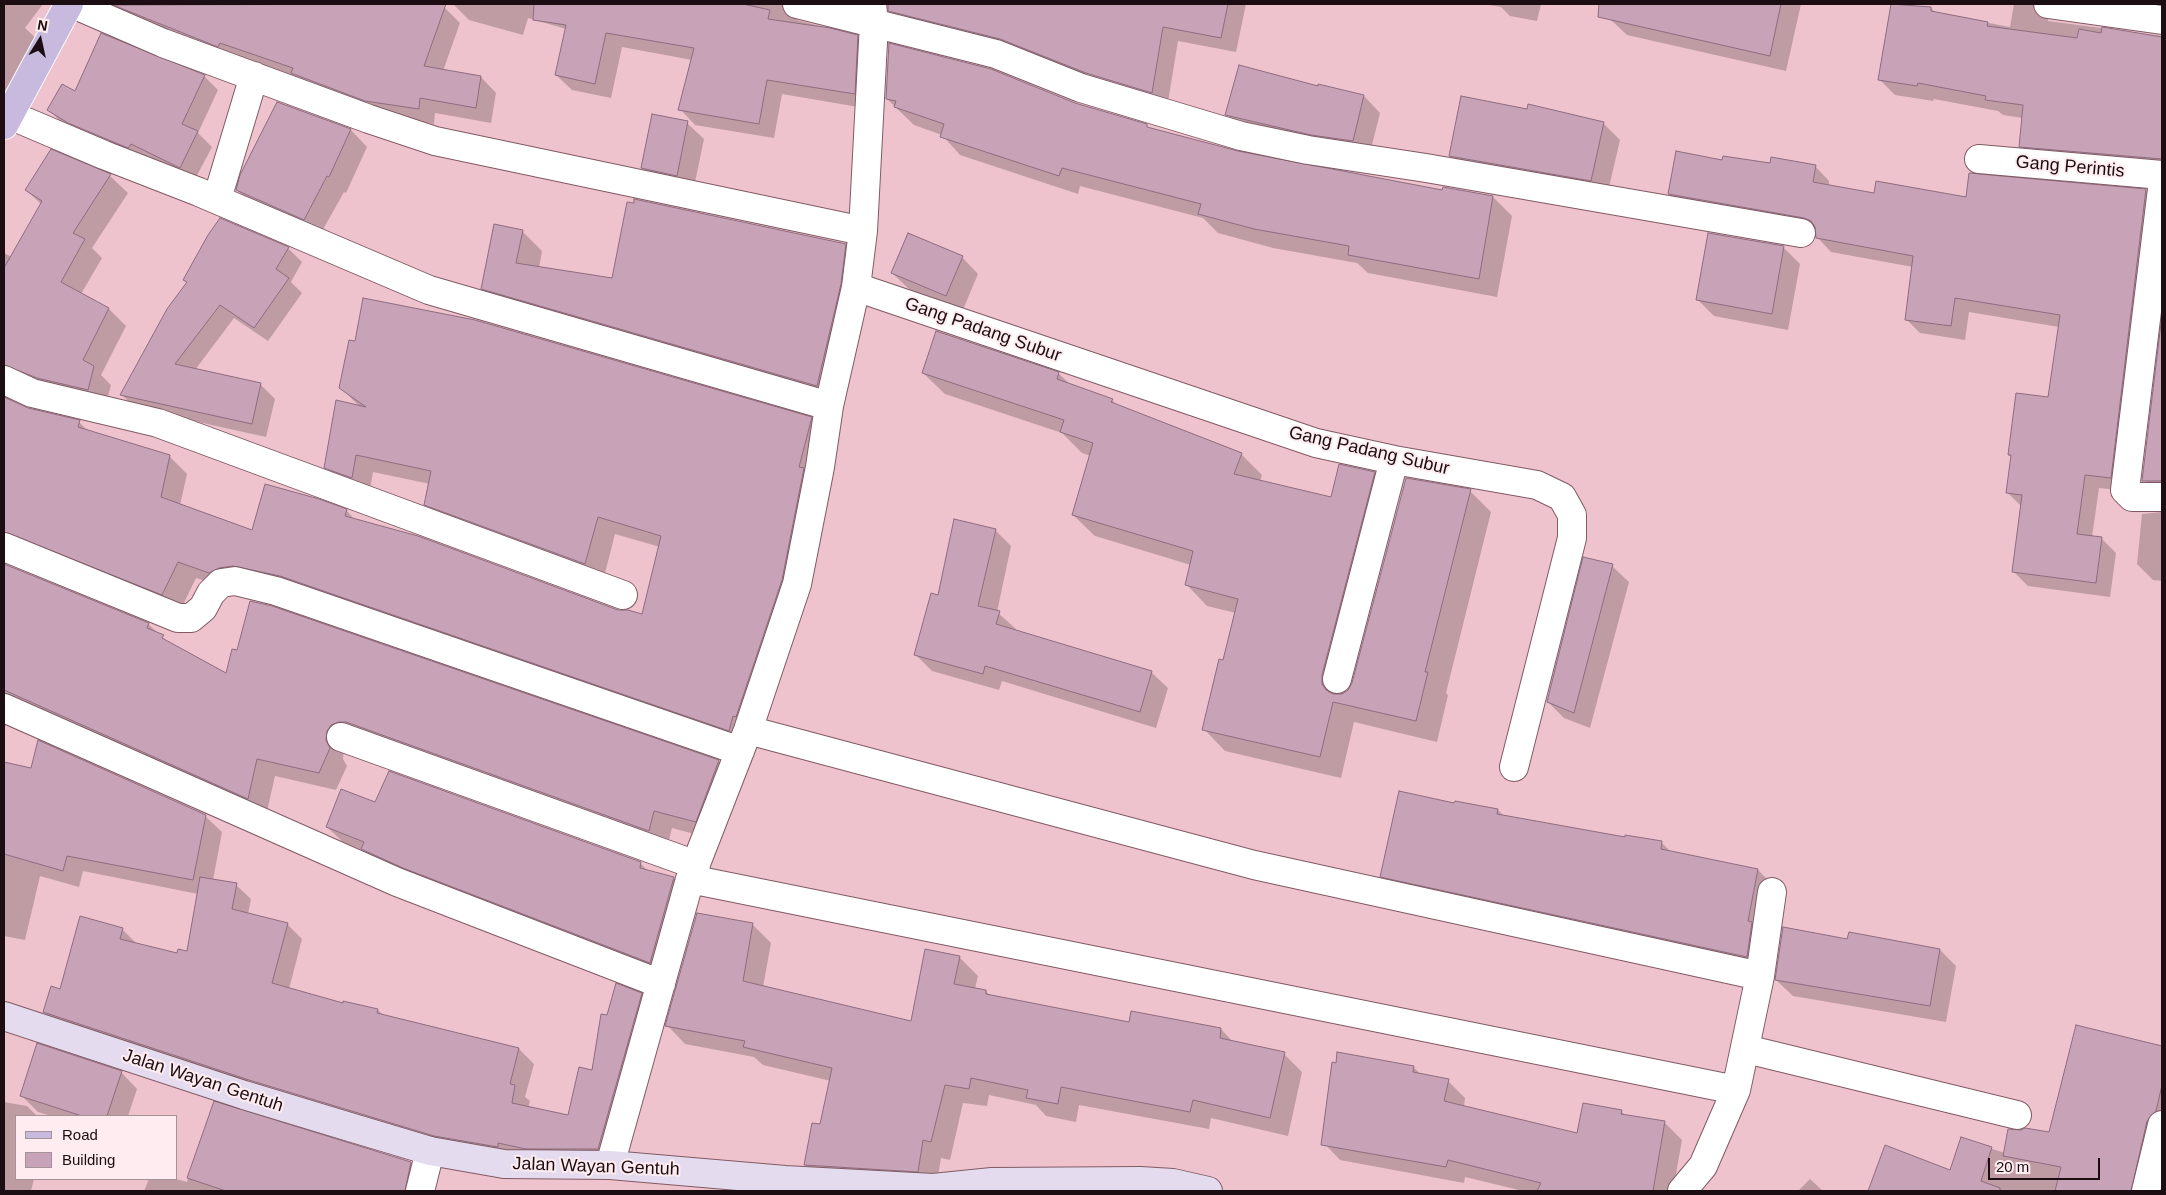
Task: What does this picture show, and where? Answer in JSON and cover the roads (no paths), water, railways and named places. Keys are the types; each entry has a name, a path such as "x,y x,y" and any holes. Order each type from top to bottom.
{"main road":[{"path":"7,120 69,4"}],"street":[{"path":"73,4 163,43 369,119 464,149 479,150 863,231"},
{"path":"797,4 873,13 996,54 1081,88 1241,136 1308,150 1426,168 1801,233"},
{"path":"2048,4 2162,20"},
{"path":"610,1165 693,872 744,741 797,584 820,467 829,406 856,287 863,231 873,13"},
{"path":"217,199 254,76"},
{"path":"7,120 217,199 429,290 829,406"},
{"name":"Gang Perintis","path":"1979,159 2162,175"},
{"path":"2162,189 2125,490 2132,497 2162,497"},
{"name":"Gang Padang Subur","path":"856,287 1316,443 1394,460 1537,485 1562,497 1572,515 1572,538 1514,767"},
{"path":"4,380 32,393 158,423 623,595"},
{"path":"1337,679 1394,460"},
{"path":"4,547 178,618 191,618 202,608 211,593 221,583 236,581 276,591 744,741 1254,866 1760,976"},
{"path":"4,708 397,882 661,984"},
{"path":"341,737 693,872 1736,1090"},
{"path":"1682,1191 1703,1166 1736,1090 1760,976 1772,892"},
{"name":"Jalan Wayan Gentuh","path":"4,1016 244,1095 430,1151 504,1164 610,1165 783,1186 933,1188 992,1182 1104,1179 1173,1183 1208,1191"},
{"path":"1746,1049 2017,1115"},
{"path":"2146,1191 2162,1125"},
{"path":"420,1191 430,1151"}]}
